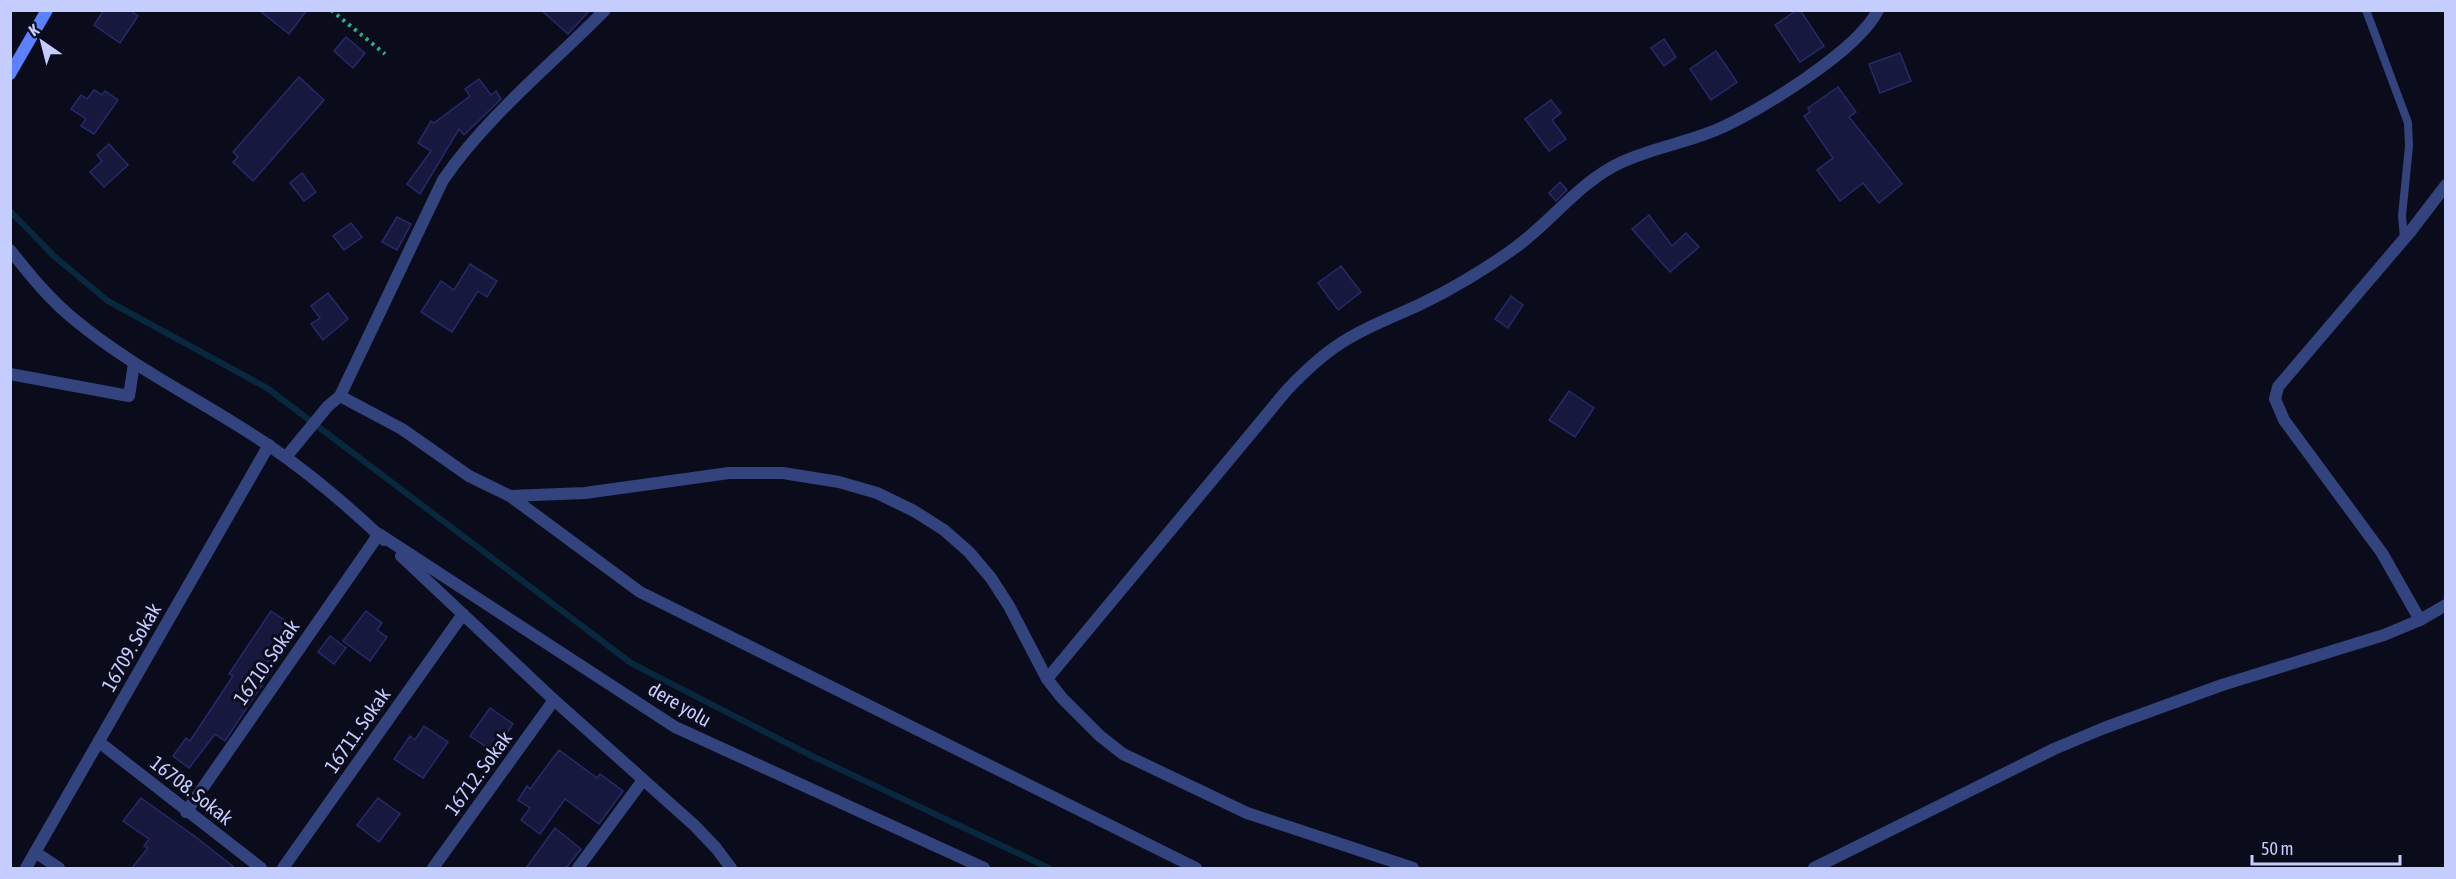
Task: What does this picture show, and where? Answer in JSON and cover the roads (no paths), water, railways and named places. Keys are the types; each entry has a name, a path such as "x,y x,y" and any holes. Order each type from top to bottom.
{"main road":[{"path":"10,74 47,10"}],"street":[{"path":"286,457 328,406 340,396 443,180 459,157 604,10"},
{"path":"1047,679 1287,390 1312,364 1343,342 1422,304 1479,272 1518,246 1588,184 1620,163 1714,131 1751,113 1829,61 1858,38 1878,10"},
{"path":"2420,620 2382,553 2284,420 2275,399 2278,387 2404,239 2445,185"},
{"path":"10,249 35,281 74,320 134,364 269,445 324,484 554,700 694,825 731,868"},
{"path":"10,374 129,396 134,364"},
{"path":"340,396 402,429 469,476 510,496 640,592 1196,868"},
{"name":"16709. Sokak","path":"26,868 269,445"},
{"path":"510,496 585,493 729,473 783,473 839,483 877,493 914,511 944,530 969,552 991,578 1009,606 1047,679 1078,715 1124,754 1247,813 1413,868"},
{"name":"16710. Sokak","path":"186,812 378,534"},
{"name":"dere yolu","path":"378,534 675,727 984,868"},
{"path":"1814,868 2054,749 2104,728 2222,685 2384,635 2420,620 2445,605"},
{"name":"16711. Sokak","path":"283,868 463,614"},
{"name":"16712. Sokak","path":"433,868 554,700"},
{"name":"16708. Sokak","path":"99,742 186,812 261,868"},
{"path":"578,868 643,780"},
{"path":"35,852 59,868"}],"lane":[{"path":"2366,10 2408,123 2409,146 2402,216 2404,239"}],"waterway":[{"path":"10,211 55,257 108,301 267,388 631,663 810,755 1049,868"}]}
